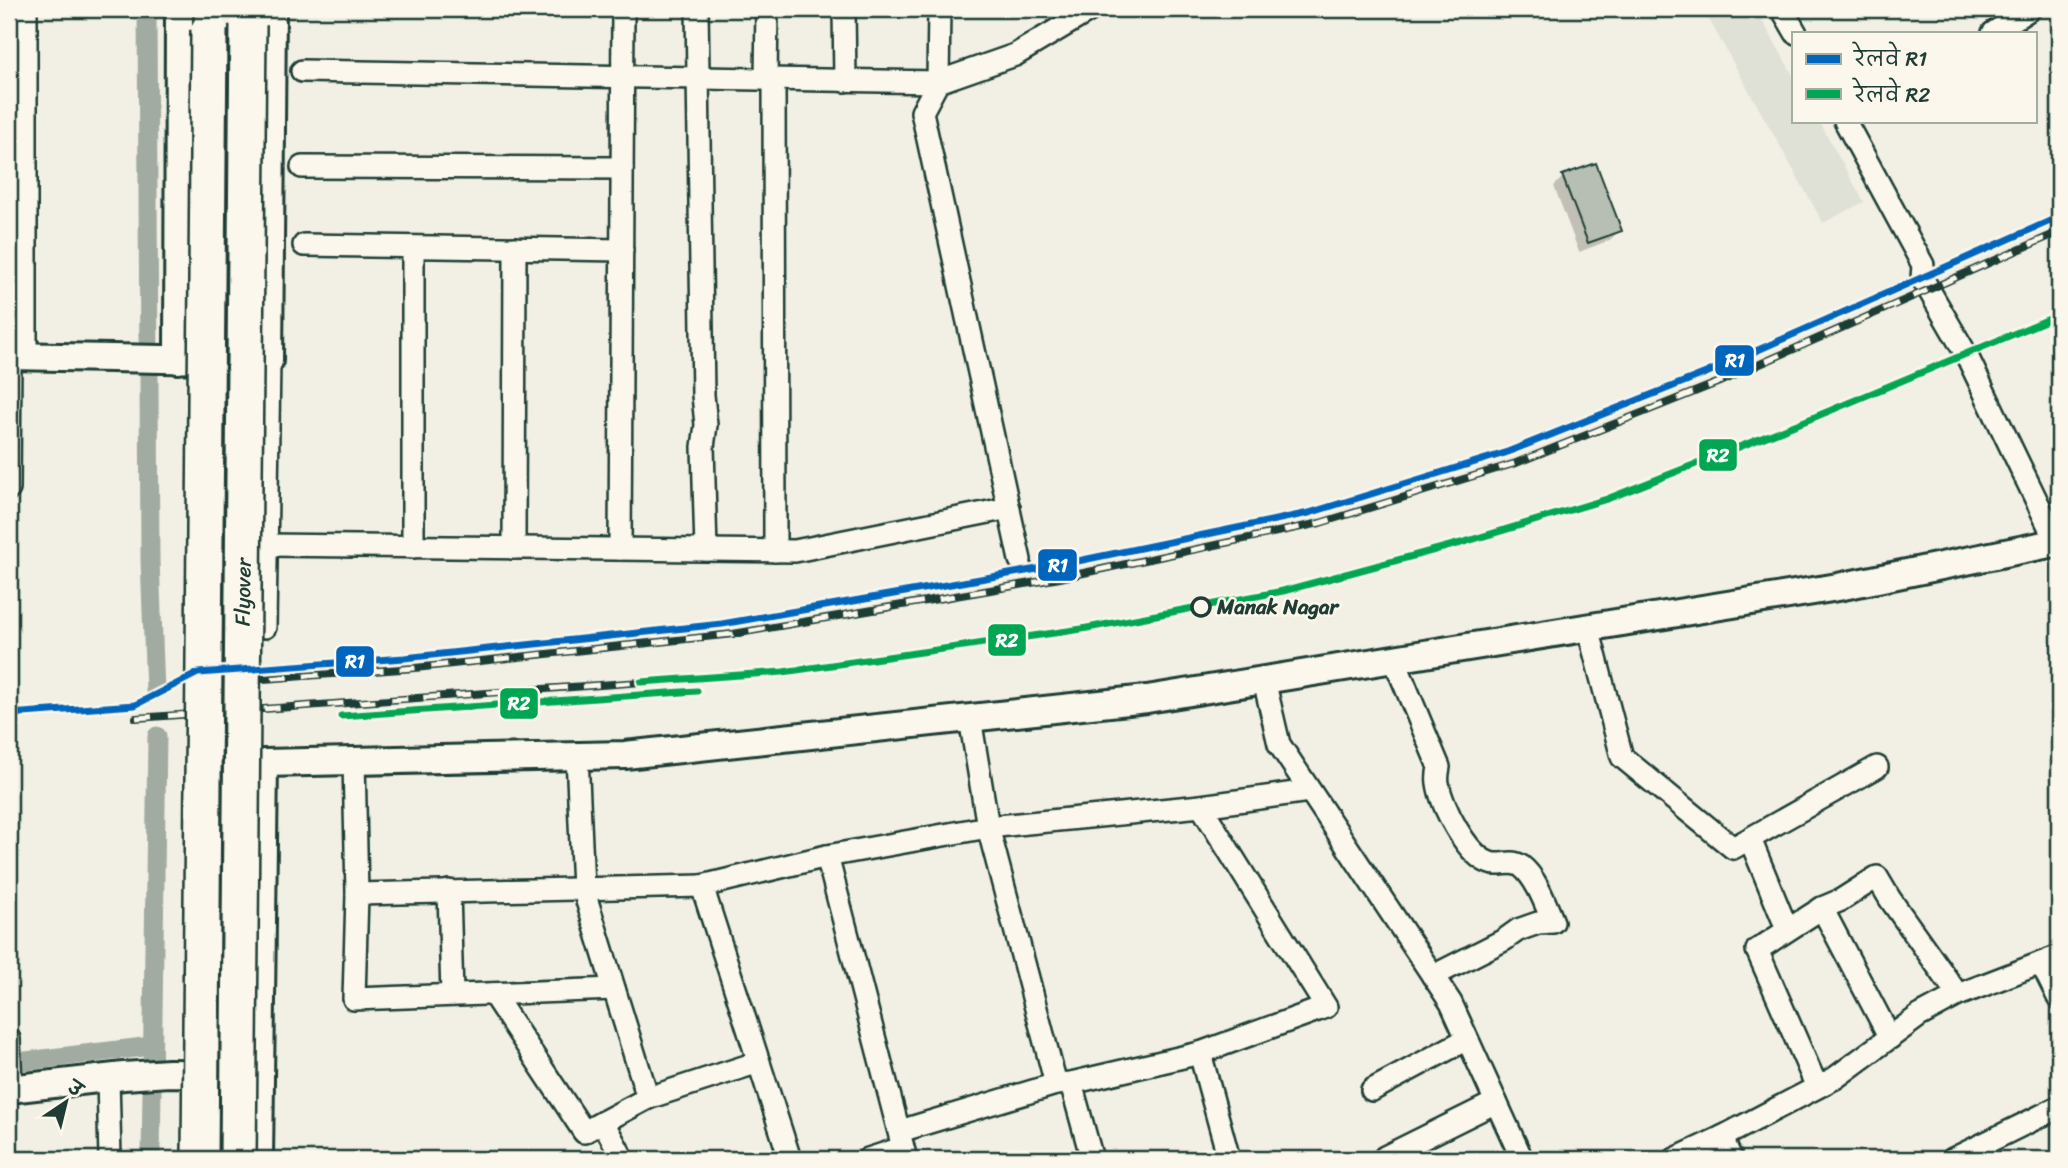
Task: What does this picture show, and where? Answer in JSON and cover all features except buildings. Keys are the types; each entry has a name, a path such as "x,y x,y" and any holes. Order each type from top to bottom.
{"highway":[{"name":"Flyover","path":"238,1159 260,17"},
{"name":"Flyover","path":"200,1159 209,30"}],"street":[{"path":"9,489 26,9"},
{"path":"173,360 179,9"},
{"path":"620,549 623,9"},
{"path":"697,9 706,550"},
{"path":"766,9 770,80 775,551"},
{"path":"844,9 845,81"},
{"path":"939,9 938,82 922,113 1020,560"},
{"path":"302,71 938,82 1015,55 1092,9"},
{"path":"1782,9 1795,32"},
{"path":"2000,22 2030,9"},
{"path":"260,17 269,361 265,627"},
{"path":"259,1159 264,763 625,755 1147,699 1838,587 2058,543 1966,354 1922,278 1923,265 1846,122"},
{"path":"302,167 622,168"},
{"path":"304,245 622,250"},
{"path":"413,247 413,547"},
{"path":"514,548 515,248"},
{"path":"15,357 269,361"},
{"path":"266,545 795,551 1009,508"},
{"path":"1588,628 1622,757 1733,848 1877,767"},
{"path":"1394,659 1438,767 1437,783 1448,812 1462,837 1479,857 1492,864 1511,861 1523,867 1540,890 1553,922 1538,923 1518,930 1504,940 1433,976"},
{"path":"1264,680 1279,744 1451,1003 1522,1159"},
{"path":"970,718 988,827 1063,1083 1092,1159"},
{"path":"577,757 583,888 648,1098"},
{"path":"354,761 357,894 354,999 614,989"},
{"path":"357,894 702,886 827,856 988,827 1201,806 1308,791"},
{"path":"868,1159 1063,1083 1200,1053 1326,1007 1201,806"},
{"path":"1750,839 1787,929"},
{"path":"827,856 903,1146"},
{"path":"1816,1087 1757,950 1787,929 1878,877 1890,899 1958,995"},
{"path":"702,886 790,1159"},
{"path":"449,891 452,995"},
{"path":"1822,908 1891,1038"},
{"path":"1675,1159 1835,1078 1919,1016 1958,995 2050,959 2059,999"},
{"path":"493,993 584,1132 648,1098 759,1062"},
{"path":"1372,1090 1467,1039"},
{"path":"9,1040 10,1086 169,1073 259,1074"},
{"path":"1200,1053 1229,1159"},
{"path":"110,1159 116,1077"},
{"path":"1384,1158 1496,1102"},
{"path":"1953,1159 2059,1107"},
{"path":"603,1122 623,1159"},
{"path":"1722,1137 1731,1159"}],"shaded area":[{"path":"1703,9 1756,9 1792,73 1792,122 1820,122 1864,202 1823,223"}],"waterway":[{"path":"147,9 150,560 155,691"},
{"path":"151,1159 157,736"},
{"path":"9,1063 152,1046"}],"railway":[{"path":"208,683 415,668 733,634 1060,578 1320,523 1516,463 1717,383 2059,232"},
{"path":"136,718 783,672 1082,629 1283,591 1461,543 1607,499 1810,419 2059,315"}],"rail line":[{"name":"R1","path":"9,714 135,705 198,673 404,658 722,624 1049,567 1309,513 1505,453 1706,373 2059,217"},
{"name":"R2","path":"641,682 783,672 1082,629 1283,591 1461,543 1607,499 1810,419 2059,315"},
{"name":"R2","path":"341,716 697,691"}],"place":[{"name":"Manak Nagar","path":"1201,607"}]}
